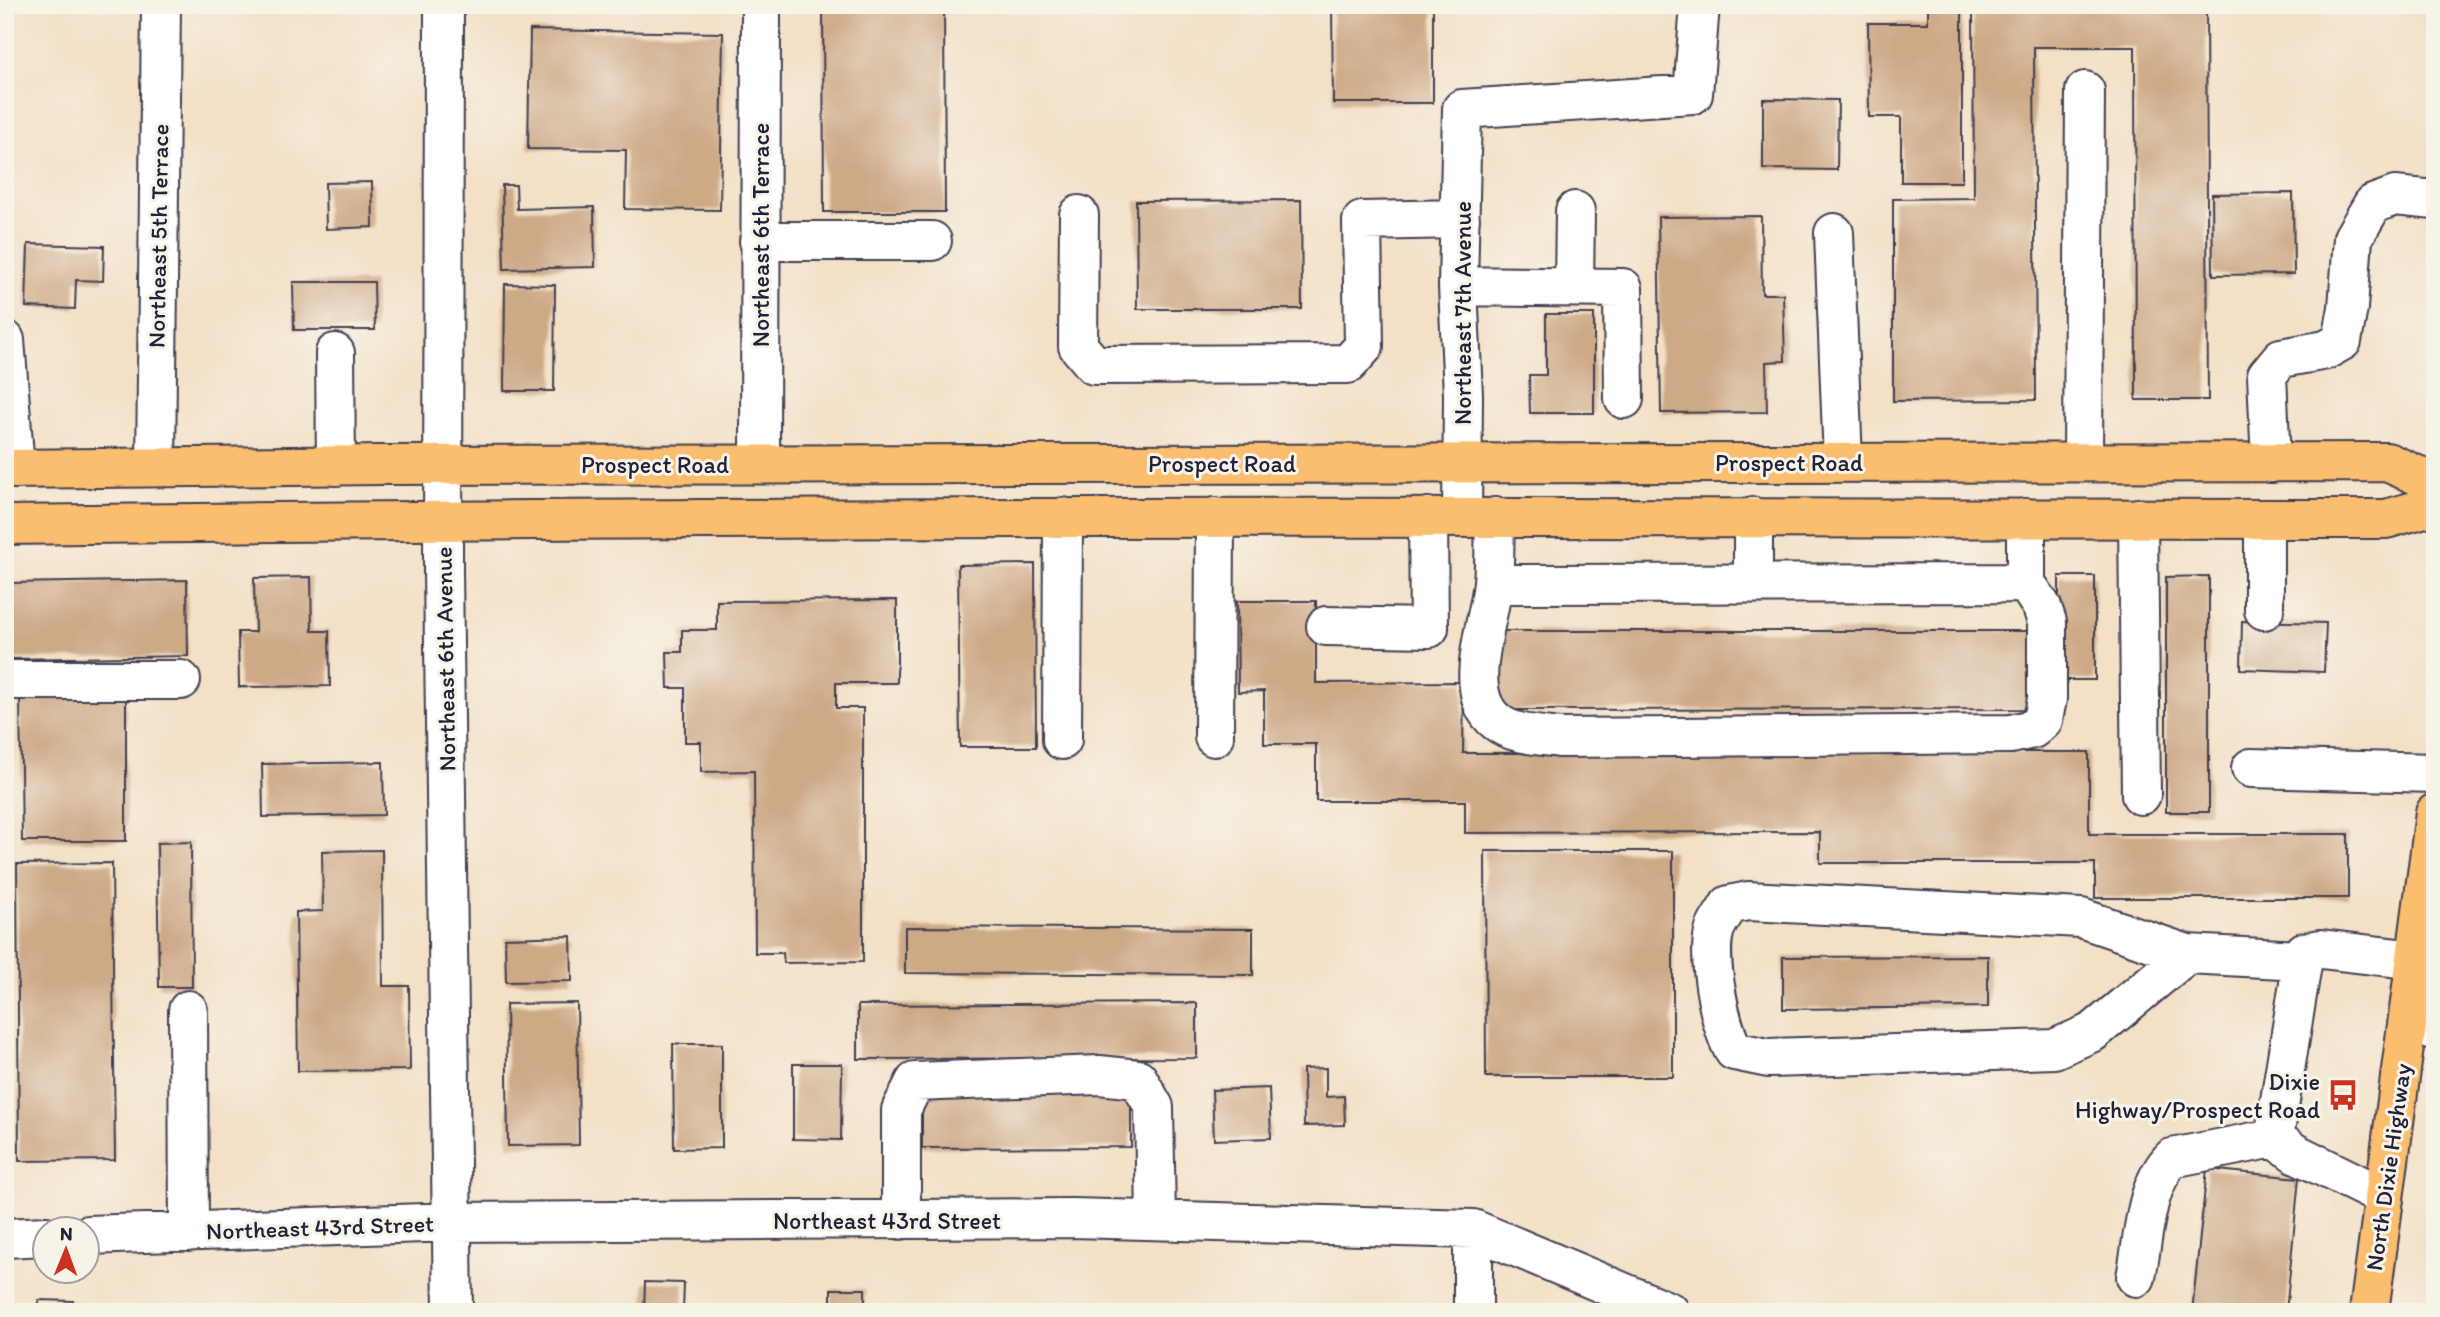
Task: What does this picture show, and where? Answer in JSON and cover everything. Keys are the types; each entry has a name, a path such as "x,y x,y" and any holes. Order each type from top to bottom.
{"main road":[{"name":"Prospect Road","path":"10,469 760,464 2388,462 2435,483"},
{"path":"5,525 443,519 1063,517 2386,519 2435,505"},
{"name":"North Dixie Highway","path":"2369,1312 2384,1197 2421,1028 2416,960 2435,813"}],"street":[{"name":"Northeast 5th Terrace","path":"156,467 161,5"},
{"name":"Northeast 6th Avenue","path":"444,5 442,465 453,1312"},
{"name":"Northeast 6th Terrace","path":"760,464 761,5"},
{"name":"Northeast 7th Avenue","path":"1462,517 1458,286 1462,109 1693,94 1700,5"},
{"path":"2083,463 2085,91"},
{"path":"2271,463 2267,375 2281,358 2326,350 2342,341 2348,308 2353,238 2373,204 2395,196 2435,200"},
{"path":"1574,287 1575,211"},
{"path":"1079,215 1078,346 1094,365 1348,363 1363,346 1362,221 1460,219"},
{"path":"1834,233 1843,462"},
{"path":"759,241 932,241"},
{"path":"1458,286 1623,288 1624,399"},
{"path":"5,340 10,469"},
{"path":"335,354 336,466"},
{"path":"1062,740 1063,517"},
{"path":"1214,737 1215,517"},
{"path":"1462,517 1493,584 1479,671 1479,691 1484,707 1497,723 1512,730 1560,738 2011,734 2033,729 2043,720 2047,699 2047,622 2042,607 2026,583 2026,518"},
{"path":"1326,626 1429,628 1462,517"},
{"path":"1753,517 1753,583"},
{"path":"2138,518 2141,795"},
{"path":"2264,519 2264,610"},
{"path":"1493,584 2026,583"},
{"path":"5,680 181,680"},
{"path":"2251,768 2435,773"},
{"path":"2187,954 2093,1032 2054,1049 1768,1058 1734,1051 1726,1037 1715,983 1714,930 1729,905 1748,901 2081,918 2187,954 2300,960"},
{"path":"2274,1138 2300,960 2304,952 2321,949 2416,960"},
{"path":"188,1010 189,1232"},
{"path":"901,1220 901,1110 915,1082 1099,1075 1138,1079 1154,1107 1156,1220"},
{"path":"2136,1277 2154,1185 2172,1158 2274,1138 2295,1153 2384,1197"},
{"name":"Northeast 43rd Street","path":"102,1235 452,1222 901,1220 1156,1220 1473,1229 1671,1312"},
{"path":"1472,1312 1473,1229"},
{"path":"5,1238 32,1237"}],"building":[{"path":"823,5 944,5 945,212 824,212"},
{"path":"1332,5 1433,5 1433,103 1333,103"},
{"path":"1928,5 1962,5 1962,182 1901,182 1901,117 1869,117 1868,23 1928,23"},
{"path":"1973,5 2206,5 2208,400 2136,400 2135,47 2034,47 2036,400 1893,401 1893,199 1974,198"},
{"path":"530,30 723,33 720,210 625,209 626,150 528,149"},
{"path":"1763,99 1838,100 1837,170 1763,169"},
{"path":"372,182 373,227 326,229 325,183"},
{"path":"502,185 516,185 517,209 594,207 595,267 504,269"},
{"path":"2293,193 2294,274 2213,275 2212,194"},
{"path":"1301,200 1302,309 1137,309 1136,201"},
{"path":"1761,216 1762,294 1783,294 1785,361 1766,362 1767,412 1661,413 1658,217"},
{"path":"28,244 104,246 103,281 76,280 75,309 26,307"},
{"path":"293,282 374,282 375,330 294,330"},
{"path":"505,284 555,285 554,391 504,391"},
{"path":"1546,314 1594,314 1594,413 1530,413 1529,375 1546,375"},
{"path":"1035,564 1036,747 960,747 958,565"},
{"path":"2059,576 2095,576 2095,680 2059,680"},
{"path":"2209,576 2209,812 2166,812 2166,577"},
{"path":"311,577 312,631 329,631 330,686 239,687 238,632 255,632 254,578"},
{"path":"187,580 188,656 11,659 10,583"},
{"path":"897,600 897,683 836,683 836,708 863,708 863,962 784,963 783,953 755,953 754,771 701,772 701,742 685,742 685,688 668,688 667,652 682,652 682,630 717,630 717,601"},
{"path":"1237,601 1316,601 1316,683 1464,682 1463,753 2089,752 2089,834 2348,834 2348,898 2095,898 2095,863 1820,863 1820,832 1465,833 1465,801 1316,801 1316,744 1264,744 1264,691 1238,692"},
{"path":"2242,621 2326,623 2324,672 2241,669"},
{"path":"1495,631 2035,631 2035,709 1495,710"},
{"path":"126,697 126,841 22,841 20,698"},
{"path":"383,762 384,815 263,817 262,764"},
{"path":"191,842 192,987 159,987 157,843"},
{"path":"382,850 383,986 409,986 410,1070 298,1071 296,912 323,911 322,851"},
{"path":"1485,851 1673,851 1673,1077 1486,1077"},
{"path":"112,863 115,1160 19,1161 17,864"},
{"path":"905,927 1253,929 1253,975 905,973"},
{"path":"571,936 572,981 506,982 505,938"},
{"path":"1988,956 1988,1007 1783,1009 1783,957"},
{"path":"577,1003 579,1145 508,1146 506,1004"},
{"path":"1197,1003 1197,1058 858,1059 858,1005"},
{"path":"673,1044 722,1044 722,1148 674,1149"},
{"path":"793,1064 842,1064 841,1140 793,1139"},
{"path":"1326,1068 1326,1097 1344,1096 1345,1125 1304,1126 1303,1069"},
{"path":"1269,1088 1271,1138 1214,1140 1212,1090"},
{"path":"1131,1089 1131,1147 922,1148 922,1090"},
{"path":"2207,1169 2299,1178 2286,1312 2192,1312"},
{"path":"645,1282 684,1283 683,1312 644,1312"},
{"path":"831,1289 865,1289 865,1312 831,1312"},
{"path":"39,1300 73,1301 73,1312 39,1312"}],"place":[{"name":"Dixie Highway/Prospect Road","path":"2343,1095"}]}
